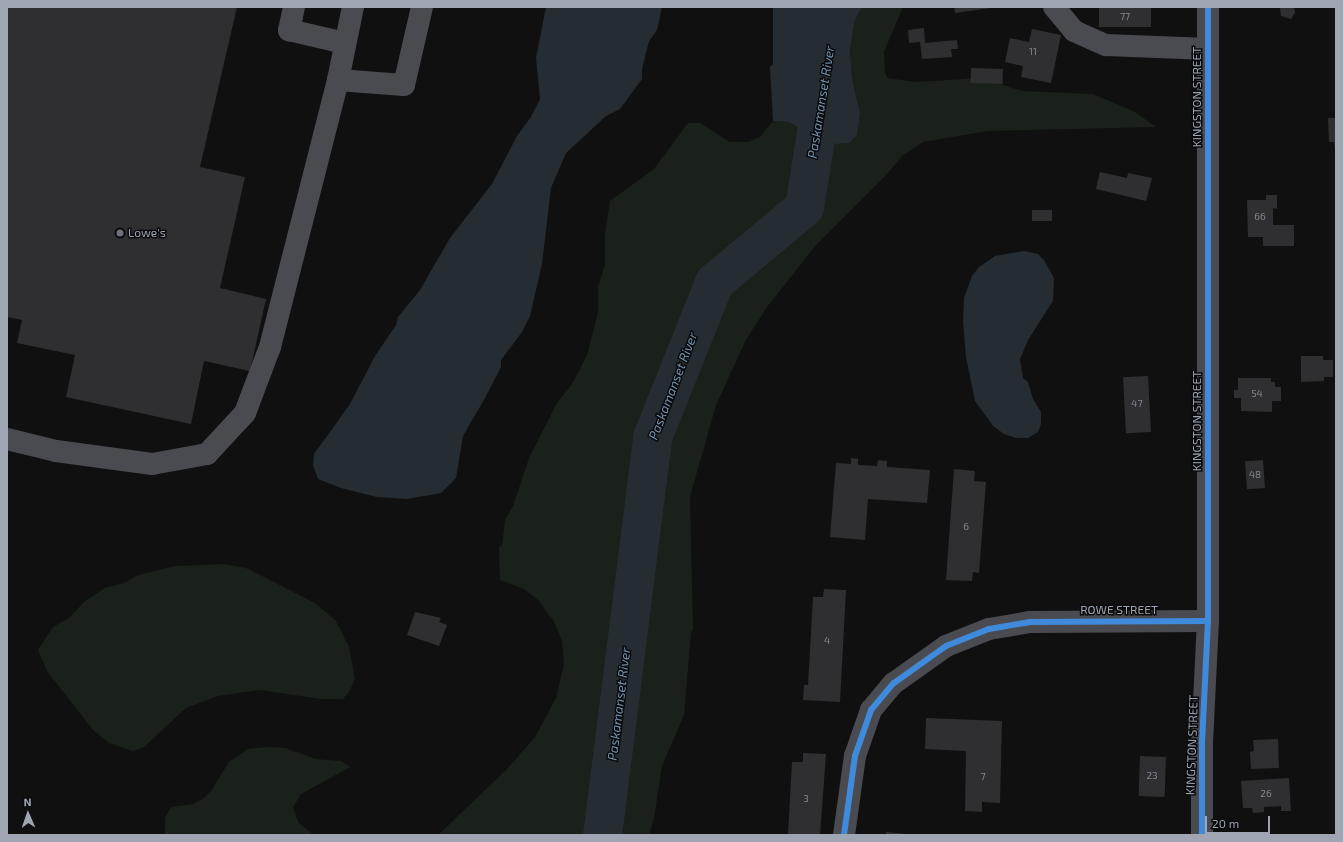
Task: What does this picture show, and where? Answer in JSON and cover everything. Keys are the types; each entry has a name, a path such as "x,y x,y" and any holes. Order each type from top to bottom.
{"street":[{"path":"294,7 289,30 345,43"},
{"path":"7,439 56,451 152,464 207,454 245,413 270,347 338,80 353,7"},
{"path":"338,80 404,85 422,7"},
{"path":"1054,7 1074,31 1106,45 1208,49"},
{"name":"KINGSTON STREET","path":"1202,835 1202,743 1208,621 1208,7"},
{"name":"ROWE STREET","path":"844,835 851,780 859,740 871,710 882,696 908,672 946,646 989,629 1030,622 1208,621"}],"shaded area":[{"path":"862,7 903,7 884,52 885,73 888,78 916,82 981,78 1022,91 1093,94 1135,112 1156,127 988,131 923,142 902,156 888,173 817,244 767,307 746,340 716,405 690,497 693,629 691,633 684,715 662,766 654,819 649,835 438,835 506,770 535,737 556,698 564,665 562,641 553,620 538,600 524,589 500,580 499,547 502,545 505,520 513,506 529,458 557,403 572,384 587,355 598,312 598,287 605,265 605,234 610,201 654,169 688,123 700,123 730,142 748,142 760,137 773,121 788,122 833,144 860,113 852,78 850,50 855,20"},
{"path":"225,564 246,568 315,603 336,621 349,647 355,679 349,692 343,699 321,699 260,690 218,696 186,708 144,747 133,751 109,743 93,730 47,671 38,650 53,627 69,618 85,601 105,588 126,582 138,575 175,566"},
{"path":"266,747 285,748 316,759 341,761 350,767 301,794 293,807 298,822 314,835 165,835 165,818 171,807 193,804 203,799 211,791 229,762 248,749"}],"water":[{"path":"546,7 662,7 657,30 649,41 642,69 642,79 620,109 606,116 566,153 551,188 542,264 530,316 522,332 501,360 501,367 463,436 456,478 441,493 407,499 377,497 341,488 318,479 313,465 314,454 350,404 375,356 396,325 398,317 420,290 450,238 492,184 517,136 531,117 540,99 536,58"},
{"path":"773,7 862,7 855,20 850,50 852,78 860,113 857,135 849,143 833,144 788,122 773,121 770,67 773,64"},
{"path":"1024,251 1038,254 1044,260 1054,278 1053,301 1028,340 1020,359 1023,378 1028,382 1033,399 1041,412 1041,424 1038,432 1028,438 1016,438 1004,434 993,426 975,401 966,357 963,321 964,298 972,276 979,267 995,256"}],"building":[{"name":"Lowe's","path":"7,7 237,7 200,167 245,177 220,288 266,299 250,371 204,361 191,424 66,397 75,355 17,343 22,320 7,317"},
{"path":"954,7 991,7 991,8 955,13"},
{"path":"1099,7 1151,7 1151,27 1099,27"},
{"path":"1280,7 1294,7 1295,13 1291,19 1281,16"},
{"path":"924,28 925,43 957,40 958,49 951,49 952,57 922,59 920,42 909,43 908,30"},
{"path":"1032,29 1061,35 1051,83 1021,77 1023,66 1005,62 1010,38 1029,42"},
{"path":"971,68 1003,69 1002,84 970,83"},
{"path":"1328,118 1336,118 1336,156 1334,142 1329,142"},
{"path":"1100,172 1127,178 1128,173 1152,178 1146,201 1096,189"},
{"path":"1266,195 1277,195 1277,209 1273,208 1273,225 1294,225 1294,246 1263,246 1263,237 1248,237 1247,200 1266,200"},
{"path":"1032,210 1052,210 1052,221 1032,221"},
{"path":"1301,356 1323,356 1323,360 1333,360 1333,377 1324,377 1324,381 1301,382"},
{"path":"1148,376 1151,432 1126,433 1123,377"},
{"path":"1238,378 1271,378 1271,382 1275,382 1275,387 1281,387 1281,401 1272,401 1272,412 1241,411 1241,398 1234,398 1234,390 1238,390"},
{"path":"851,458 858,459 858,465 877,466 878,460 887,461 887,467 930,470 927,503 868,499 865,540 830,537 836,463 851,464"},
{"path":"1263,460 1265,488 1247,489 1245,461"},
{"path":"954,469 975,471 974,481 986,482 979,573 973,572 972,581 946,580"},
{"path":"824,589 846,590 840,702 803,700 804,685 808,685 813,597 823,597"},
{"path":"415,612 441,618 439,622 447,625 439,646 407,635"},
{"path":"926,718 1002,721 1000,803 982,802 982,812 965,811 966,751 925,749"},
{"path":"1278,739 1279,768 1251,769 1250,752 1254,751 1253,740"},
{"path":"803,753 826,754 820,835 788,835 792,762 803,762"},
{"path":"1140,756 1166,757 1165,797 1139,796"},
{"path":"1289,778 1291,811 1281,811 1281,806 1264,807 1264,812 1253,813 1252,808 1243,808 1241,781"},
{"path":"886,832 906,834 906,835 886,835"}],"waterway":[{"name":"Paskamanset River","path":"602,835 652,437 714,282 804,207 836,7"}],"cycle path":[{"path":"1202,835 1202,743 1208,621 1208,7"},
{"path":"844,835 855,756 871,710 894,683 946,646 989,629 1030,622 1208,621"}],"place":[{"name":"Lowe's","path":"120,233"}]}
